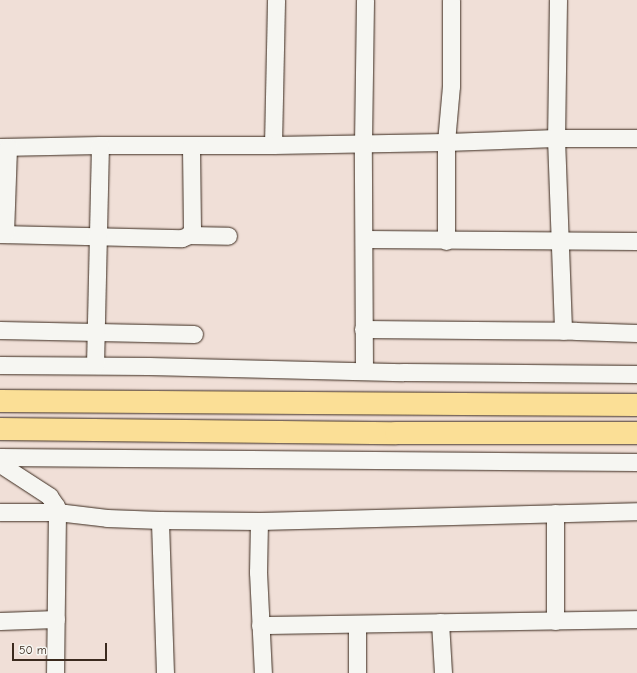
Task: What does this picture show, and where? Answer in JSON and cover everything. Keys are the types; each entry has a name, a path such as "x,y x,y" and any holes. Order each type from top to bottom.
{"main road":[{"path":"0,401 637,405"},
{"path":"0,429 396,433 637,433"}],"street":[{"path":"273,145 276,0"},
{"path":"364,371 363,328 365,239 363,144 365,0"},
{"path":"446,241 446,142 451,86 451,0"},
{"path":"558,0 556,138 563,331"},
{"path":"228,236 189,235 182,238 3,234 4,147 363,144 556,138 637,138"},
{"path":"96,365 95,333 100,145"},
{"path":"189,235 192,229 191,145"},
{"path":"365,239 446,241 637,241"},
{"path":"363,328 637,333"},
{"path":"0,330 194,334"},
{"path":"0,366 96,365 364,371 637,374"},
{"path":"0,457 637,462"},
{"path":"0,464 50,496 56,506 55,673"},
{"path":"0,512 56,512 107,518 160,520 259,521 637,511"},
{"path":"555,513 555,621"},
{"path":"160,520 165,673"},
{"path":"259,521 258,572 263,673"},
{"path":"0,621 56,619"},
{"path":"260,625 637,619"},
{"path":"440,622 444,673"},
{"path":"357,624 357,673"}]}
